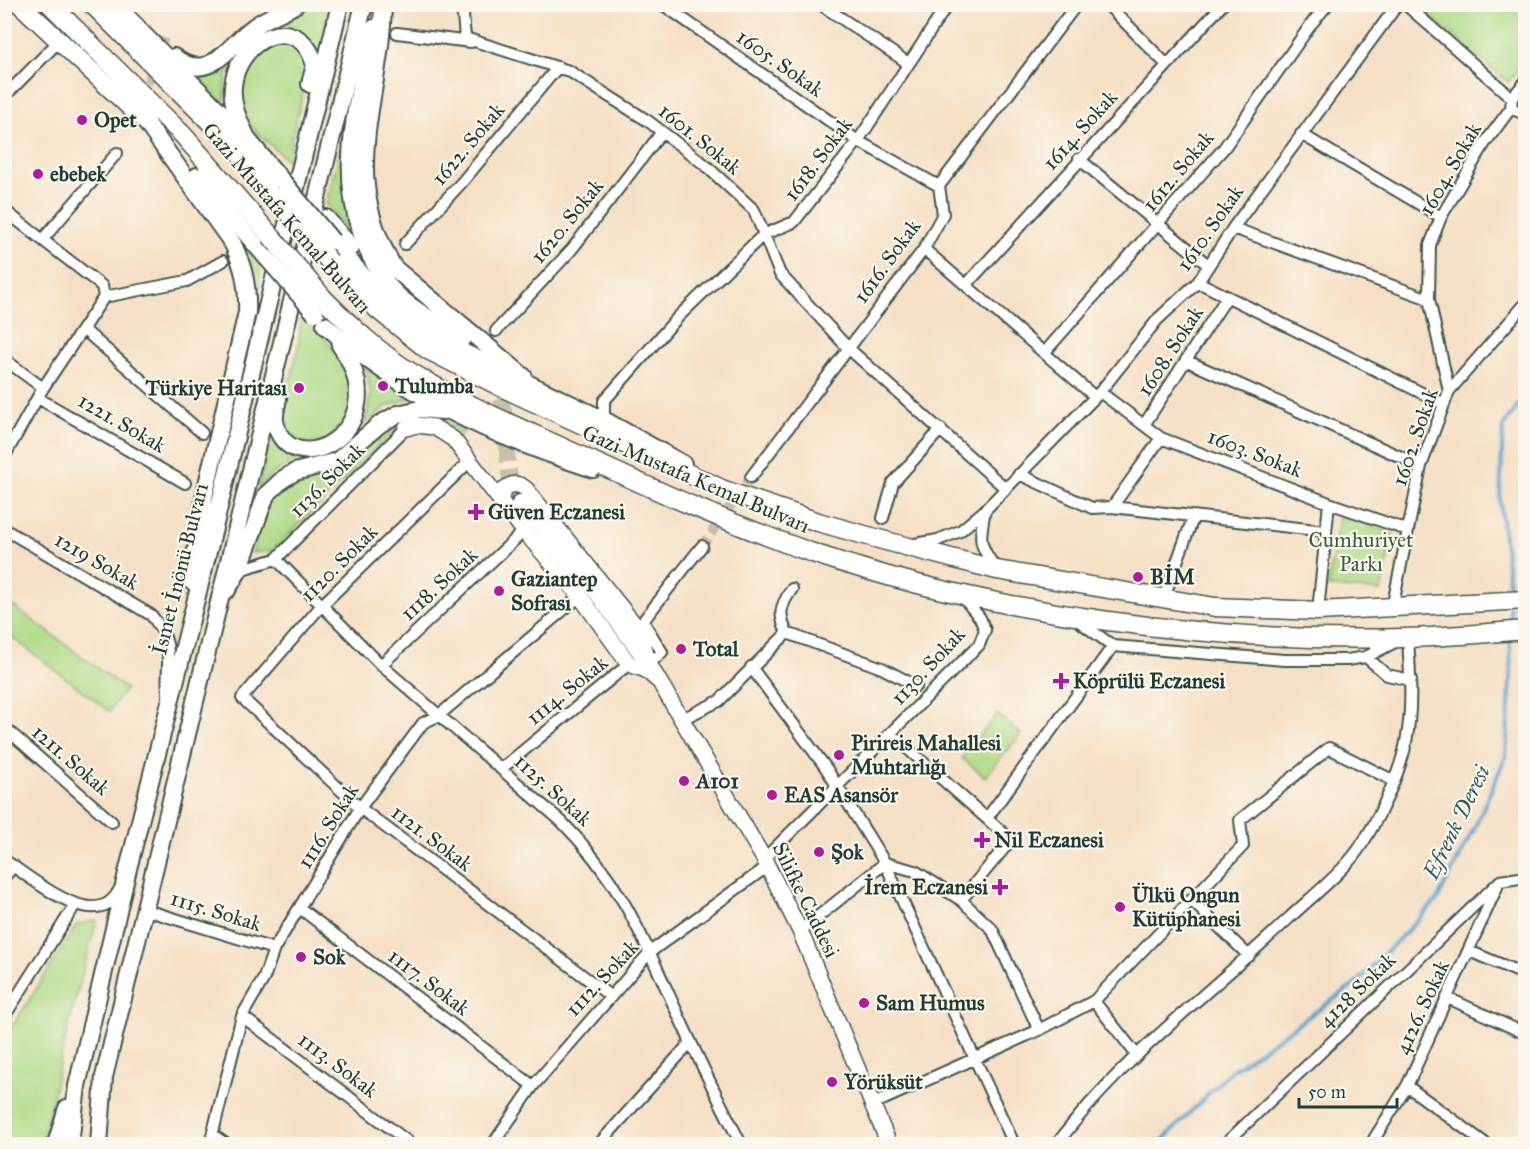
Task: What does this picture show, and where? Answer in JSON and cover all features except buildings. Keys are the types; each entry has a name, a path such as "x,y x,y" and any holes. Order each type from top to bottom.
{"highway":[{"path":"20,4 145,121"},
{"name":"Gazi Mustafa Kemal Bulvarı","path":"50,4 183,135 270,235 321,312 358,333 412,373 484,411 643,485 736,525 817,554 960,594 1068,613 1204,631 1306,638 1409,638 1526,630"},
{"name":"Gazi Mustafa Kemal Bulvarı","path":"92,4 232,146 281,184 330,262 377,309 428,350 501,387 724,490 818,522 997,570 1163,600 1215,607 1318,611 1392,609 1526,600"},
{"path":"113,4 137,28"}],"main road":[{"path":"137,28 186,66 203,67 226,53 253,27 296,4"},
{"name":"İsmet İnönü Bulvarı","path":"70,1144 77,1086 127,873 340,4"},
{"path":"99,1144 104,1077 364,4"},
{"path":"381,4 352,122 349,152 353,204 367,246 385,282"},
{"path":"381,4 382,36 366,120 363,157 366,193 381,246 394,268 424,296 461,322 536,387"},
{"path":"137,28 248,140 265,159 281,184 378,293 438,340 658,448 724,490"},
{"path":"248,140 235,111 233,87 236,72 241,60 255,44 268,36 283,34 304,44 315,65 306,104 304,129 307,145"},
{"path":"145,121 189,167 267,258 366,360 454,415 509,440 643,485"},
{"path":"145,121 233,244 243,266 248,287 247,312 205,494 179,666"},
{"path":"281,184 326,218 385,282 413,307 462,339"},
{"path":"284,335 285,352 275,420 281,436 289,444 309,450 323,448 336,442 347,431 353,418 358,392 348,356 321,312"},
{"path":"219,604 239,570 266,495 283,479 295,472 337,461 380,423 398,414 431,409 454,415"},
{"path":"520,503 596,591 649,664"},
{"path":"56,1144 63,1116 77,1086"}],"street":[{"name":"1601. Sokak","path":"462,4 465,38 569,71 662,132 704,164 754,210 780,273 847,347 1004,488"},
{"name":"1605. Sokak","path":"662,4 858,141 939,186"},
{"path":"820,4 908,63"},
{"name":"1618. Sokak","path":"604,420 604,401 678,317 763,235 794,222 858,141 948,4"},
{"path":"939,186 1077,4"},
{"path":"1107,4 1166,64"},
{"name":"1614. Sokak","path":"967,285 1079,159 1223,4"},
{"name":"1612. Sokak","path":"1045,352 1224,148 1312,23 1328,4"},
{"path":"1405,4 1526,115"},
{"name":"1610. Sokak","path":"905,546 938,540 960,531 985,510 1098,394 1158,319 1198,282 1233,228 1394,6"},
{"path":"397,33 481,43"},
{"path":"4,97 59,41"},
{"name":"1622. Sokak","path":"405,244 463,181 558,67"},
{"name":"1604. Sokak","path":"1449,390 1429,299 1430,245 1441,217 1485,143 1526,81"},
{"name":"1620. Sokak","path":"496,331 572,249 662,132"},
{"path":"1301,135 1441,217"},
{"path":"43,239 117,153"},
{"path":"1079,159 1208,265"},
{"name":"1616. Sokak","path":"751,477 847,347 924,249 943,214 939,186"},
{"path":"4,210 102,286 104,297 41,393 4,457"},
{"path":"1233,228 1429,299"},
{"name":"1603. Sokak","path":"924,249 1045,352 1098,394 1161,438 1329,503 1407,530"},
{"path":"104,297 187,281 223,261"},
{"path":"1198,282 1444,404"},
{"name":"1608. Sokak","path":"1144,425 1227,297"},
{"name":"1602. Sokak","path":"1392,609 1421,466 1449,390 1526,303"},
{"path":"83,329 202,433"},
{"name":"1221. Sokak","path":"4,358 41,393 185,483"},
{"path":"1187,361 1421,466"},
{"name":"Silifke Caddesi","path":"406,428 425,425 441,429 470,461 524,531 580,596 629,664 646,670 662,685"},
{"name":"1136. Sokak","path":"276,559 406,428"},
{"path":"883,518 893,483 940,429"},
{"path":"1112,507 1161,438"},
{"name":"1120. Sokak","path":"242,698 321,606 470,461"},
{"path":"1019,474 1092,508 1112,507 1193,518 1325,531"},
{"name":"Silifke Caddesi","path":"501,499 503,491 510,486 518,484 526,489 639,630 649,664 766,862 800,931 889,1144"},
{"path":"1318,611 1329,503"},
{"path":"985,510 979,538 984,553 997,570"},
{"path":"1163,600 1193,518"},
{"name":"1219 Sokak","path":"4,529 151,615 165,632 170,656 166,676 169,702"},
{"name":"1118. Sokak","path":"381,665 524,531"},
{"path":"649,664 662,652 643,621 702,546"},
{"path":"239,570 276,559"},
{"name":"1125. Sokak","path":"276,559 381,665 586,846 618,889 741,1144"},
{"path":"792,589 781,605 780,617 787,633 882,668 916,686"},
{"name":"1130. Sokak","path":"766,862 835,786 891,734 979,645 985,630 980,618 960,594"},
{"name":"1116. Sokak","path":"211,1140 242,1016 264,978 274,949 301,909 360,808 423,723 438,716 580,596"},
{"path":"1057,1144 1085,1107 1136,1054 1249,956 1358,850 1394,782 1406,743 1412,698 1409,638 1366,657 1347,660 1284,660 1113,646 1094,635 1068,613"},
{"path":"682,719 720,701 787,633"},
{"path":"987,818 1113,646"},
{"path":"1366,657 1387,675 1411,680"},
{"name":"1114. Sokak","path":"501,769 629,664"},
{"path":"751,667 826,768 835,786 885,863 973,1060 1014,1144"},
{"name":"1121. Sokak","path":"242,698 360,808 610,996"},
{"name":"1211. Sokak","path":"4,727 112,822"},
{"path":"891,734 1011,840 961,900"},
{"path":"873,1104 1039,1030 1094,1001 1243,846 1240,820 1329,748 1394,782"},
{"name":"1112. Sokak","path":"493,1144 533,1086 650,952 766,862"},
{"path":"4,877 9,863 75,905 93,909 107,905 115,897 127,873"},
{"path":"885,863 915,870 961,900 992,929 1039,1030"},
{"path":"800,931 885,863"},
{"path":"1500,881 1524,877"},
{"name":"4126. Sokak","path":"1371,1144 1407,1086 1500,881"},
{"name":"4128 Sokak","path":"1225,1144 1500,881"},
{"path":"1191,901 1249,956"},
{"path":"5,1016 75,905"},
{"name":"1117. Sokak","path":"301,909 533,1086"},
{"name":"1115. Sokak","path":"146,910 274,949"},
{"path":"1469,951 1526,975"},
{"path":"1448,998 1526,1034"},
{"path":"1094,1001 1136,1054"},
{"name":"1113. Sokak","path":"242,1016 411,1144"},
{"path":"600,1144 691,1042"},
{"path":"1407,1086 1486,1144"},
{"path":"211,1140 226,1144"}],"green space":[{"path":"311,5 331,5 319,52 294,29 278,25"},
{"path":"1417,5 1525,5 1525,62 1508,82"},
{"path":"276,38 302,49 309,70 292,136 290,163 250,126 239,104 241,70 249,55"},
{"path":"231,62 225,85 225,108 195,74 212,72"},
{"path":"344,135 344,155 366,255 326,203"},
{"path":"239,239 253,252 260,265 257,298 253,269"},
{"path":"301,320 315,327 348,367 352,410 328,441 303,443 288,432 283,421 285,401 298,349"},
{"path":"365,364 413,397 387,406 364,424 371,394"},
{"path":"435,416 465,431 459,435 458,441 402,423 272,551 252,553 265,505 284,484 345,464 363,450 393,418"},
{"path":"271,436 285,453 310,461 293,463 279,469 257,492"},
{"name":"Cumhuriyet Parkı","path":"1340,514 1393,534 1381,591 1327,587"},
{"path":"5,600 126,689 109,711 5,632"},
{"path":"997,714 1021,734 985,777 962,758"},
{"path":"97,920 68,1026 42,1144 5,1144 5,1038 77,925"}],"waterway":[{"name":"Efrenk Deresi","path":"1510,595 1500,500 1503,427 1526,393"},
{"name":"Efrenk Deresi","path":"1510,606 1510,625"},
{"name":"Efrenk Deresi","path":"1159,1144 1231,1071 1354,985 1437,900 1474,829 1506,756 1511,672 1510,636"}],"tunnel":[{"path":"132,126 164,38"},
{"path":"462,339 485,365 500,395 505,418 509,471 520,503"},
{"path":"702,546 751,477"}],"place":[{"name":"Opet","path":"82,120"},
{"name":"ebebek","path":"38,174"},
{"name":"Tulumba","path":"383,386"},
{"name":"Türkiye Haritası","path":"299,388"},
{"name":"Güven Eczanesi","path":"476,512"},
{"name":"BİM","path":"1138,577"},
{"name":"Gaziantep Sofrası","path":"499,591"},
{"name":"Total","path":"681,649"},
{"name":"Köprülü Eczanesi","path":"1061,681"},
{"name":"Pirireis Mahallesi Muhtarlığı","path":"839,755"},
{"name":"A101","path":"684,781"},
{"name":"EAS Asansör","path":"772,795"},
{"name":"Nil Eczanesi","path":"982,840"},
{"name":"Şok","path":"819,852"},
{"name":"İrem Eczanesi","path":"1000,887"},
{"name":"Ülkü Ongun Kütüphanesi","path":"1120,907"},
{"name":"Sok","path":"301,957"},
{"name":"Sam Humus","path":"864,1003"},
{"name":"Yörüksüt","path":"832,1082"}]}
